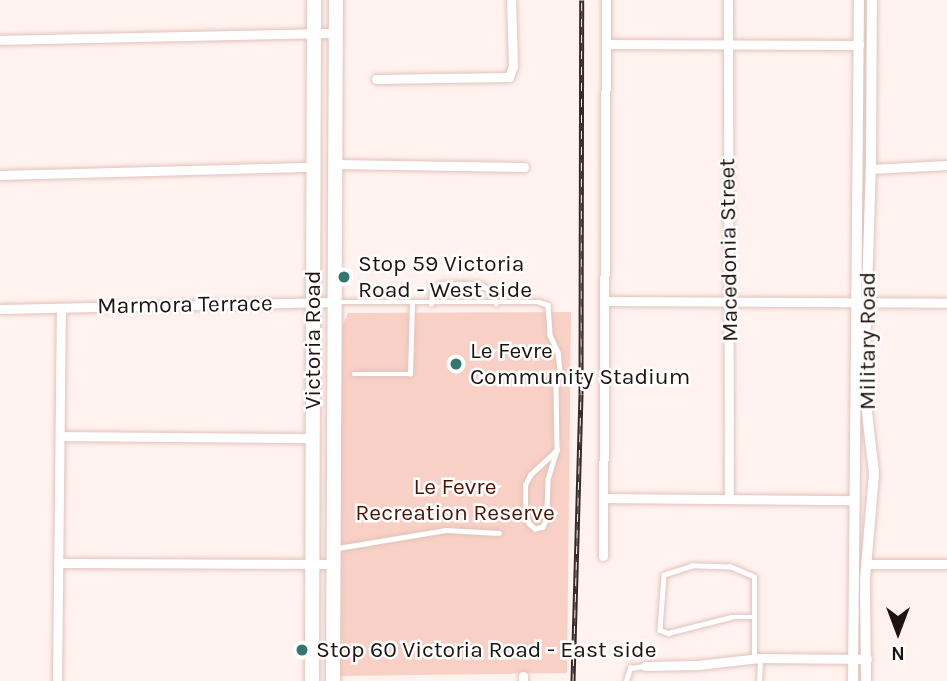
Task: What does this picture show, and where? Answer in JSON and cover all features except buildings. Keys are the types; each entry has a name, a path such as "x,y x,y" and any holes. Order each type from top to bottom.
{"highway":[{"name":"Victoria Road","path":"312,681 314,0"},
{"name":"Victoria Road","path":"333,681 336,0"},
{"path":"314,248 334,249"}],"street":[{"path":"376,79 509,78 513,66 511,0"},
{"path":"603,556 606,0"},
{"name":"Macedonia Street","path":"728,0 730,499"},
{"name":"Military Road","path":"859,0 861,302 864,386 874,473 867,564 866,681"},
{"name":"Military Road","path":"853,681 853,500 861,302 871,169 872,0"},
{"path":"0,40 336,33"},
{"path":"606,44 859,45"},
{"path":"335,164 524,167"},
{"path":"871,169 947,165"},
{"path":"0,175 314,167"},
{"path":"605,301 947,303"},
{"name":"Marmora Terrace","path":"0,309 335,302"},
{"path":"57,681 61,308"},
{"path":"60,436 313,438"},
{"path":"603,498 853,500"},
{"path":"59,563 333,564"},
{"path":"867,564 947,564"},
{"path":"645,666 698,665 757,658 867,659"}],"lane":[{"path":"430,304 432,290 442,284 480,284 491,291 496,303"},
{"name":"Marmora Terrace","path":"335,302 540,302 548,305 550,335 558,352 560,372 556,386 557,450"},
{"path":"354,374 410,374 412,303"},
{"path":"557,450 548,480 547,518 543,527 535,529 529,524 525,512 525,485 530,475 557,450"},
{"path":"334,549 446,530 499,533"},
{"path":"754,617 731,617 668,633 660,630 664,575 692,566 730,567 754,577 759,681"},
{"path":"626,681 630,668 645,666"}],"green space":[{"name":"Le Fevre Recreation Reserve","path":"571,312 567,673 340,676 342,327 348,313"}],"railway":[{"path":"573,681 581,394 582,0"}],"place":[{"name":"Stop 59 Victoria Road - West side","path":"344,277"},
{"name":"Le Fevre Community Stadium","path":"456,364"},
{"name":"Stop 60 Victoria Road - East side","path":"302,650"}]}
